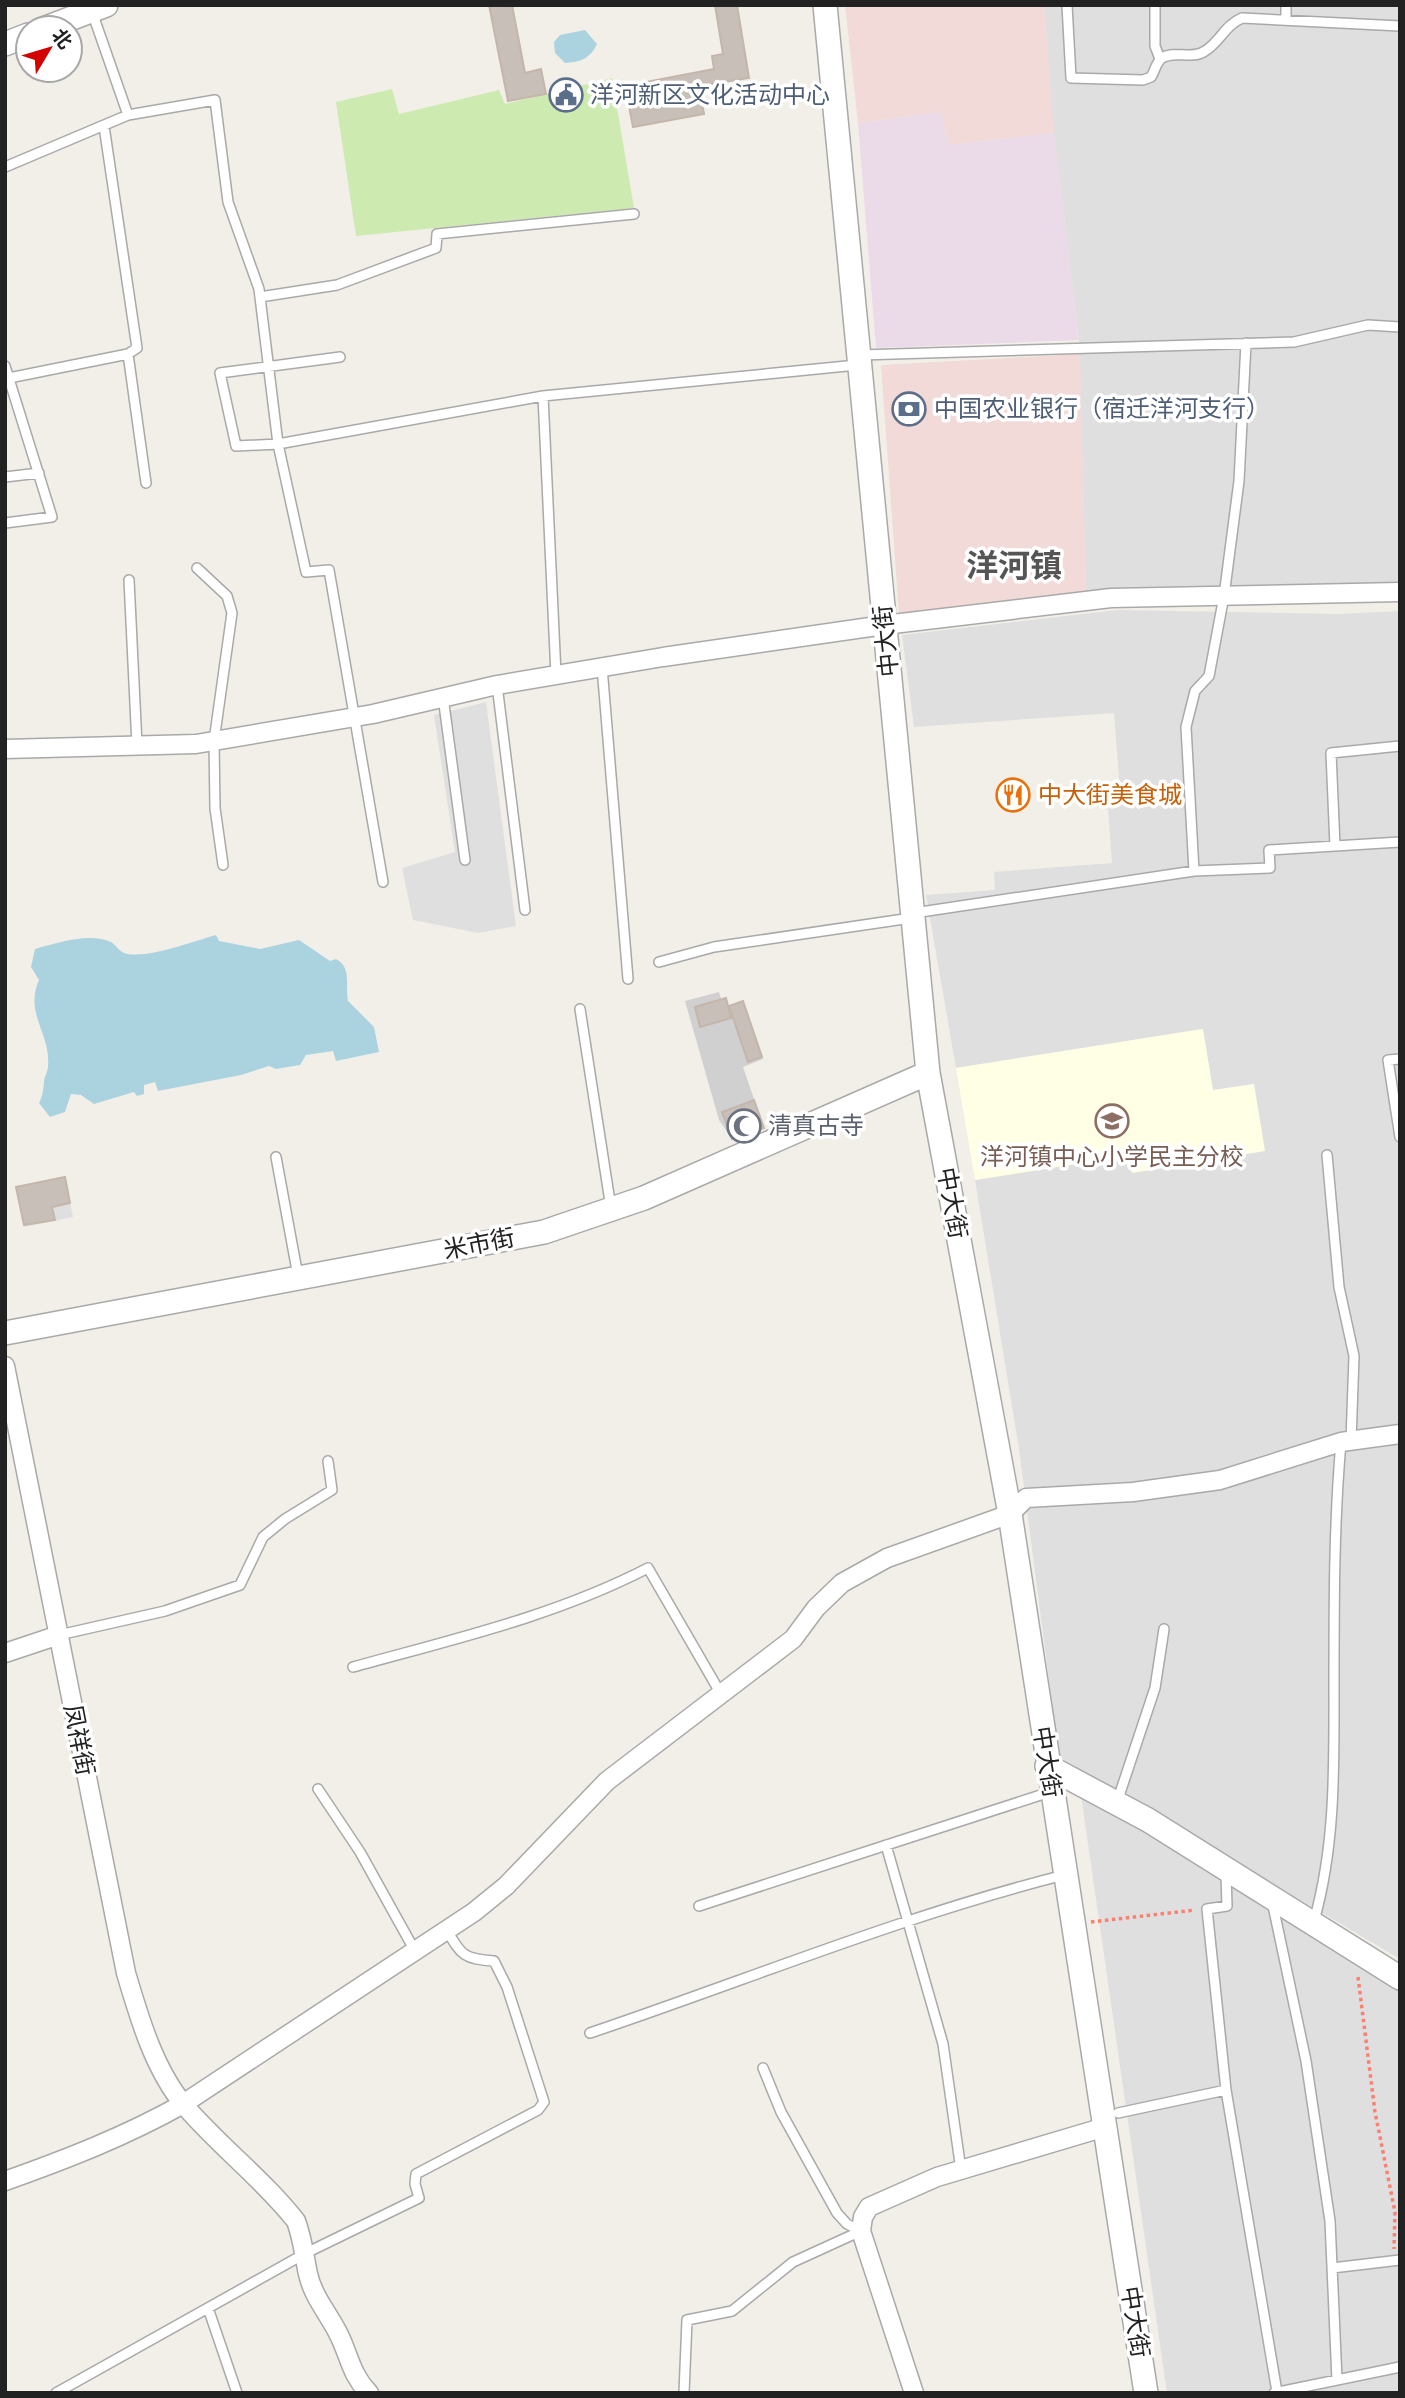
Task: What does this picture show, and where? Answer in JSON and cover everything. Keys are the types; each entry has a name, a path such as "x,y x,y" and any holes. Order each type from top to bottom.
{"street":[{"name":"中大街","path":"825,5 928,1073 1010,1514 1047,1766 1111,2120 1146,2393"},
{"path":"5,749 214,741 357,717 497,685 602,667 884,625 1111,598 1400,592"},
{"name":"米市街","path":"5,1333 544,1232 612,1211 729,1163 928,1073"},
{"name":"凤祥街","path":"5,1366 126,1973 138,2014 165,2075 183,2104 296,2221 315,2297 338,2333 357,2381 369,2393"},
{"path":"5,2181 141,2128 183,2104 447,1930 506,1886 607,1781 793,1639 816,1608 842,1583 887,1558 1010,1514 1026,1498 1133,1492 1220,1480 1346,1441 1400,1434"},
{"path":"5,1653 59,1635"},
{"path":"1047,1766 1117,1803 1398,1974"},
{"path":"914,2393 861,2231 863,2217 869,2207 961,2170 1111,2120"}],"lane":[{"path":"1067,5 1071,79 1143,80 1151,77 1160,59 1156,46 1155,6"},
{"path":"1242,5 1242,18"},
{"path":"1286,5 1286,19"},
{"path":"99,8 128,115"},
{"path":"1160,59 1203,53 1232,22 1242,18 1400,26"},
{"path":"5,167 128,115 215,100 228,202 260,297 278,444 306,572 329,570 357,717 383,882"},
{"path":"9,378 128,354 137,348 104,126"},
{"path":"260,297 337,285 436,248 437,234 634,214"},
{"path":"340,356 220,373 236,446 278,444 542,396 859,360 1294,342 1368,325 1400,327"},
{"path":"1194,871 1186,727 1195,691 1209,676 1224,596 1239,481 1246,343"},
{"path":"128,354 146,483"},
{"path":"5,366 52,517 5,523"},
{"path":"542,396 556,675"},
{"path":"5,477 38,473"},
{"path":"197,568 226,596 232,613 214,741 215,808 223,865"},
{"path":"129,580 137,745"},
{"path":"602,667 628,979"},
{"path":"497,685 525,910"},
{"path":"443,697 465,860"},
{"path":"1335,846 1331,753 1400,746"},
{"path":"659,962 714,947 1194,871 1270,869 1269,850 1400,842"},
{"path":"580,1009 612,1211"},
{"path":"1400,1059 1388,1060 1400,1137"},
{"path":"1314,1923 1325,1881 1334,1780 1334,1605 1353,1356 1339,1287 1327,1155"},
{"path":"276,1157 299,1278"},
{"path":"59,1635 165,1611 240,1585 263,1537 285,1519 332,1490 328,1461"},
{"path":"353,1667 537,1616 602,1591 648,1568 722,1694"},
{"path":"1117,1803 1155,1688 1164,1629"},
{"path":"318,1789 360,1852 415,1951"},
{"path":"699,1906 1052,1791"},
{"path":"886,1845 943,2044 961,2170"},
{"path":"1226,1868 1227,1906 1208,1909 1226,2090 1275,2392 1400,2367"},
{"path":"590,2033 907,1920 981,1896 1065,1874"},
{"path":"1271,1896 1306,2061 1330,2221 1337,2380"},
{"path":"56,2393 306,2253 419,2198 415,2184 416,2174 538,2110 544,2102 507,1987 494,1961 468,1959 457,1949 447,1930"},
{"path":"763,2068 781,2112 836,2213 847,2224 861,2231"},
{"path":"1111,2120 1226,2090"},
{"path":"684,2393 687,2319 732,2311 793,2262 861,2231"},
{"path":"1332,2268 1397,2260"},
{"path":"208,2308 237,2393"}],"path":[{"path":"1091,1922 1208,1909"},
{"path":"1356,1950 1375,2112 1395,2212 1397,2260"}],"shaded area":[{"path":"845,5 1044,5 1054,133 948,145 941,112 858,123"},
{"path":"1044,5 1400,5 1400,584 1086,593 1079,340 1053,127"},
{"path":"941,112 948,145 1054,133 1079,340 876,348 858,123"},
{"path":"1080,354 1086,593 899,614 881,365"},
{"path":"1118,610 1338,614 1400,611 1400,1959 1059,1757 1019,1449 975,1180 1129,1156 1132,1172 1254,1084 1213,1091 1202,1029 956,1068 926,895 995,890 994,872 1112,863 1107,793 1120,792 1114,713 914,727 902,635"},
{"path":"486,702 516,926 478,933 413,920 402,868 455,852 434,715"},
{"name":"清真古寺","path":"719,992 721,999 726,998 728,1006 743,1001 763,1059 743,1067 764,1128 732,1139 719,1120 685,1001"},
{"name":"洋河镇中心小学民主分校","path":"1203,1029 1213,1090 1254,1084 1265,1151 1132,1173 1128,1156 975,1180 956,1068"},
{"path":"65,1177 73,1217 24,1227 16,1186"},
{"path":"1081,1795 1113,1811 1400,1989 1400,2393 1167,2393"}],"green space":[{"path":"612,78 634,208 356,236 336,102 392,89 399,114 499,90 505,104"}],"water":[{"path":"585,30 597,44 594,49 584,59 565,63 555,53 554,42 560,35"},
{"path":"216,935 219,941 260,949 299,940 330,961 336,959 341,962 346,972 348,1001 374,1027 379,1052 336,1061 333,1051 306,1055 300,1065 276,1069 269,1066 241,1075 158,1091 155,1082 144,1085 144,1094 137,1096 134,1092 94,1104 81,1095 71,1094 65,1112 50,1117 39,1103 48,1068 48,1054 34,1003 39,980 31,967 35,949 93,938 111,942 124,953 144,954"}],"building":[{"path":"489,5 512,5 525,73 541,69 546,94 508,101"},
{"path":"715,5 737,5 749,78 699,86 704,114 633,127 625,86 714,69 712,56 723,54"},
{"path":"726,998 731,1018 700,1027 695,1007"},
{"path":"743,1001 762,1057 748,1062 729,1006"},
{"path":"754,1100 764,1128 732,1139 722,1112"},
{"path":"65,1177 70,1203 52,1207 55,1220 24,1225 16,1187"}],"place":[{"name":"洋河新区文化活动中心","path":"566,95"},
{"name":"中国农业银行（宿迁洋河支行）","path":"909,409"},
{"name":"中大街美食城","path":"1013,795"},
{"name":"洋河镇中心小学民主分校","path":"1112,1121"},
{"name":"清真古寺","path":"744,1126"}],"district":[{"name":"洋河镇","path":"1014,566"}]}
